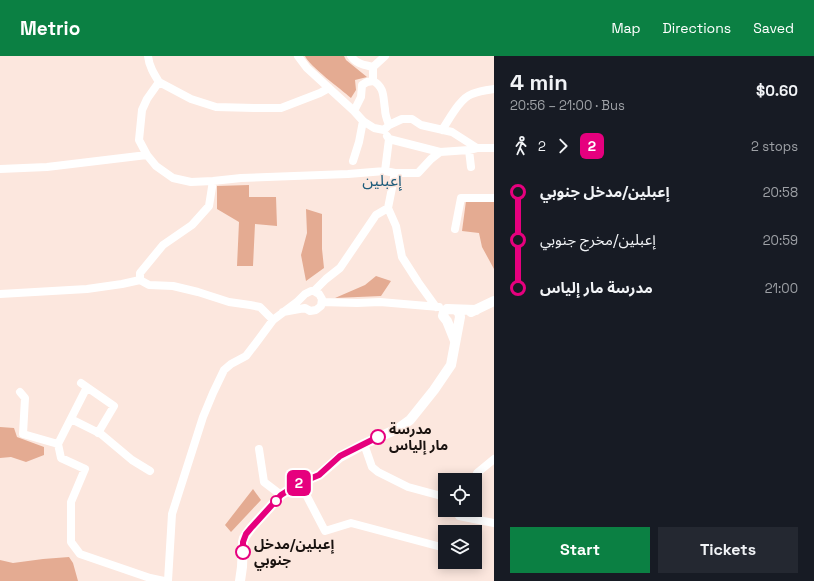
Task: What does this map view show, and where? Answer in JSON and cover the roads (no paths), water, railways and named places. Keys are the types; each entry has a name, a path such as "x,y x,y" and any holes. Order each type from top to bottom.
{"main road":[{"path":"240,581 243,542 251,528 281,495 300,483 319,475 340,456 399,428 410,420 434,390 451,365 455,342 452,315 476,310 494,301"}],"street":[{"path":"148,56 153,72 159,82 191,99 216,107 281,108 329,88"},
{"path":"298,56 306,68 354,111 363,122 374,128 386,127 402,119 412,120 421,125 452,132 473,149"},
{"path":"351,56 354,60 363,65 373,68"},
{"path":"373,81 373,68 385,56"},
{"path":"354,111 361,97 362,85 373,81 379,84 383,92 386,127 389,139 385,172"},
{"path":"159,82 147,99 142,110 139,140 147,156 156,166 173,178 191,182 213,182 241,178 385,172 418,174 431,159 440,152"},
{"path":"442,130 460,103 466,97 472,93 494,89"},
{"path":"353,161 363,122"},
{"path":"389,139 440,152 494,148"},
{"path":"471,167 473,149"},
{"path":"0,169 47,167 147,156"},
{"path":"395,173 388,208 396,226 402,258 436,307"},
{"path":"140,280 140,273 163,245 192,225 209,206 213,182"},
{"path":"456,229 461,198 494,198"},
{"path":"168,581 172,514 203,417 224,370 230,364 246,356 273,320 308,292 314,291 340,268 376,215 388,208"},
{"path":"0,294 87,289 140,280 149,285 173,286 229,302 260,307 273,320"},
{"path":"304,295 302,302 303,306 310,311 316,310 321,306 322,302 320,295 314,291"},
{"path":"322,302 380,302 436,307 452,315"},
{"path":"419,306 452,315"},
{"path":"283,312 305,308"},
{"path":"98,433 114,406 84,385 71,419 58,444 61,458 85,469 71,502 71,542 80,554 150,578 164,581"},
{"path":"20,392 25,398 23,434 58,444"},
{"path":"71,419 101,434 132,460 150,471"},
{"path":"364,444 372,467 378,472 408,487 438,495"},
{"path":"259,449 264,482 281,495"},
{"path":"477,473 494,460"},
{"path":"300,483 324,531 351,523 438,546"},
{"path":"464,517 494,523"}],"place":[{"name":"مدرسة مار إلياس","path":"378,437"},
{"name":"إعبلين/مدخل جنوبي","path":"243,552"}],"district":[{"name":"إعبلين","path":"382,180"}]}
